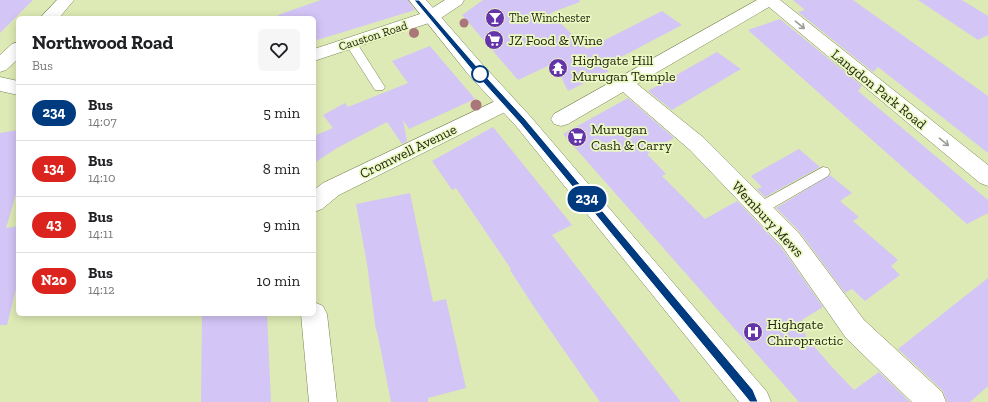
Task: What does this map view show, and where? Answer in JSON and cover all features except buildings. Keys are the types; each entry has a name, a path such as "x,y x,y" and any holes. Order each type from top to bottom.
{"main road":[{"path":"51,16 66,0"},
{"path":"417,0 475,69 506,103 753,399"},
{"name":"Causton Road","path":"316,54 432,16 456,0"},
{"path":"561,119 770,0"},
{"name":"Langdon Park Road","path":"770,0 988,177"},
{"path":"0,66 16,50"},
{"path":"0,84 16,88"},
{"name":"Wembury Mews","path":"624,84 696,144 790,239 816,272 855,329 932,402"},
{"name":"Cromwell Avenue","path":"316,201 330,189 506,103"},
{"path":"314,316 323,402"}],"lane":[{"path":"352,43 379,87"},
{"path":"759,209 823,172"}],"bus line":[{"name":"234","path":"417,0 475,69 523,121 749,393 753,402"}],"place":[{"name":"The Winchester","path":"495,18"},
{"name":"JZ Food & Wine","path":"494,40"},
{"name":"Highgate Hill Murugan Temple","path":"558,68"},
{"name":"Murugan Cash & Carry","path":"577,137"},
{"name":"Highgate Chiropractic","path":"753,332"}]}
